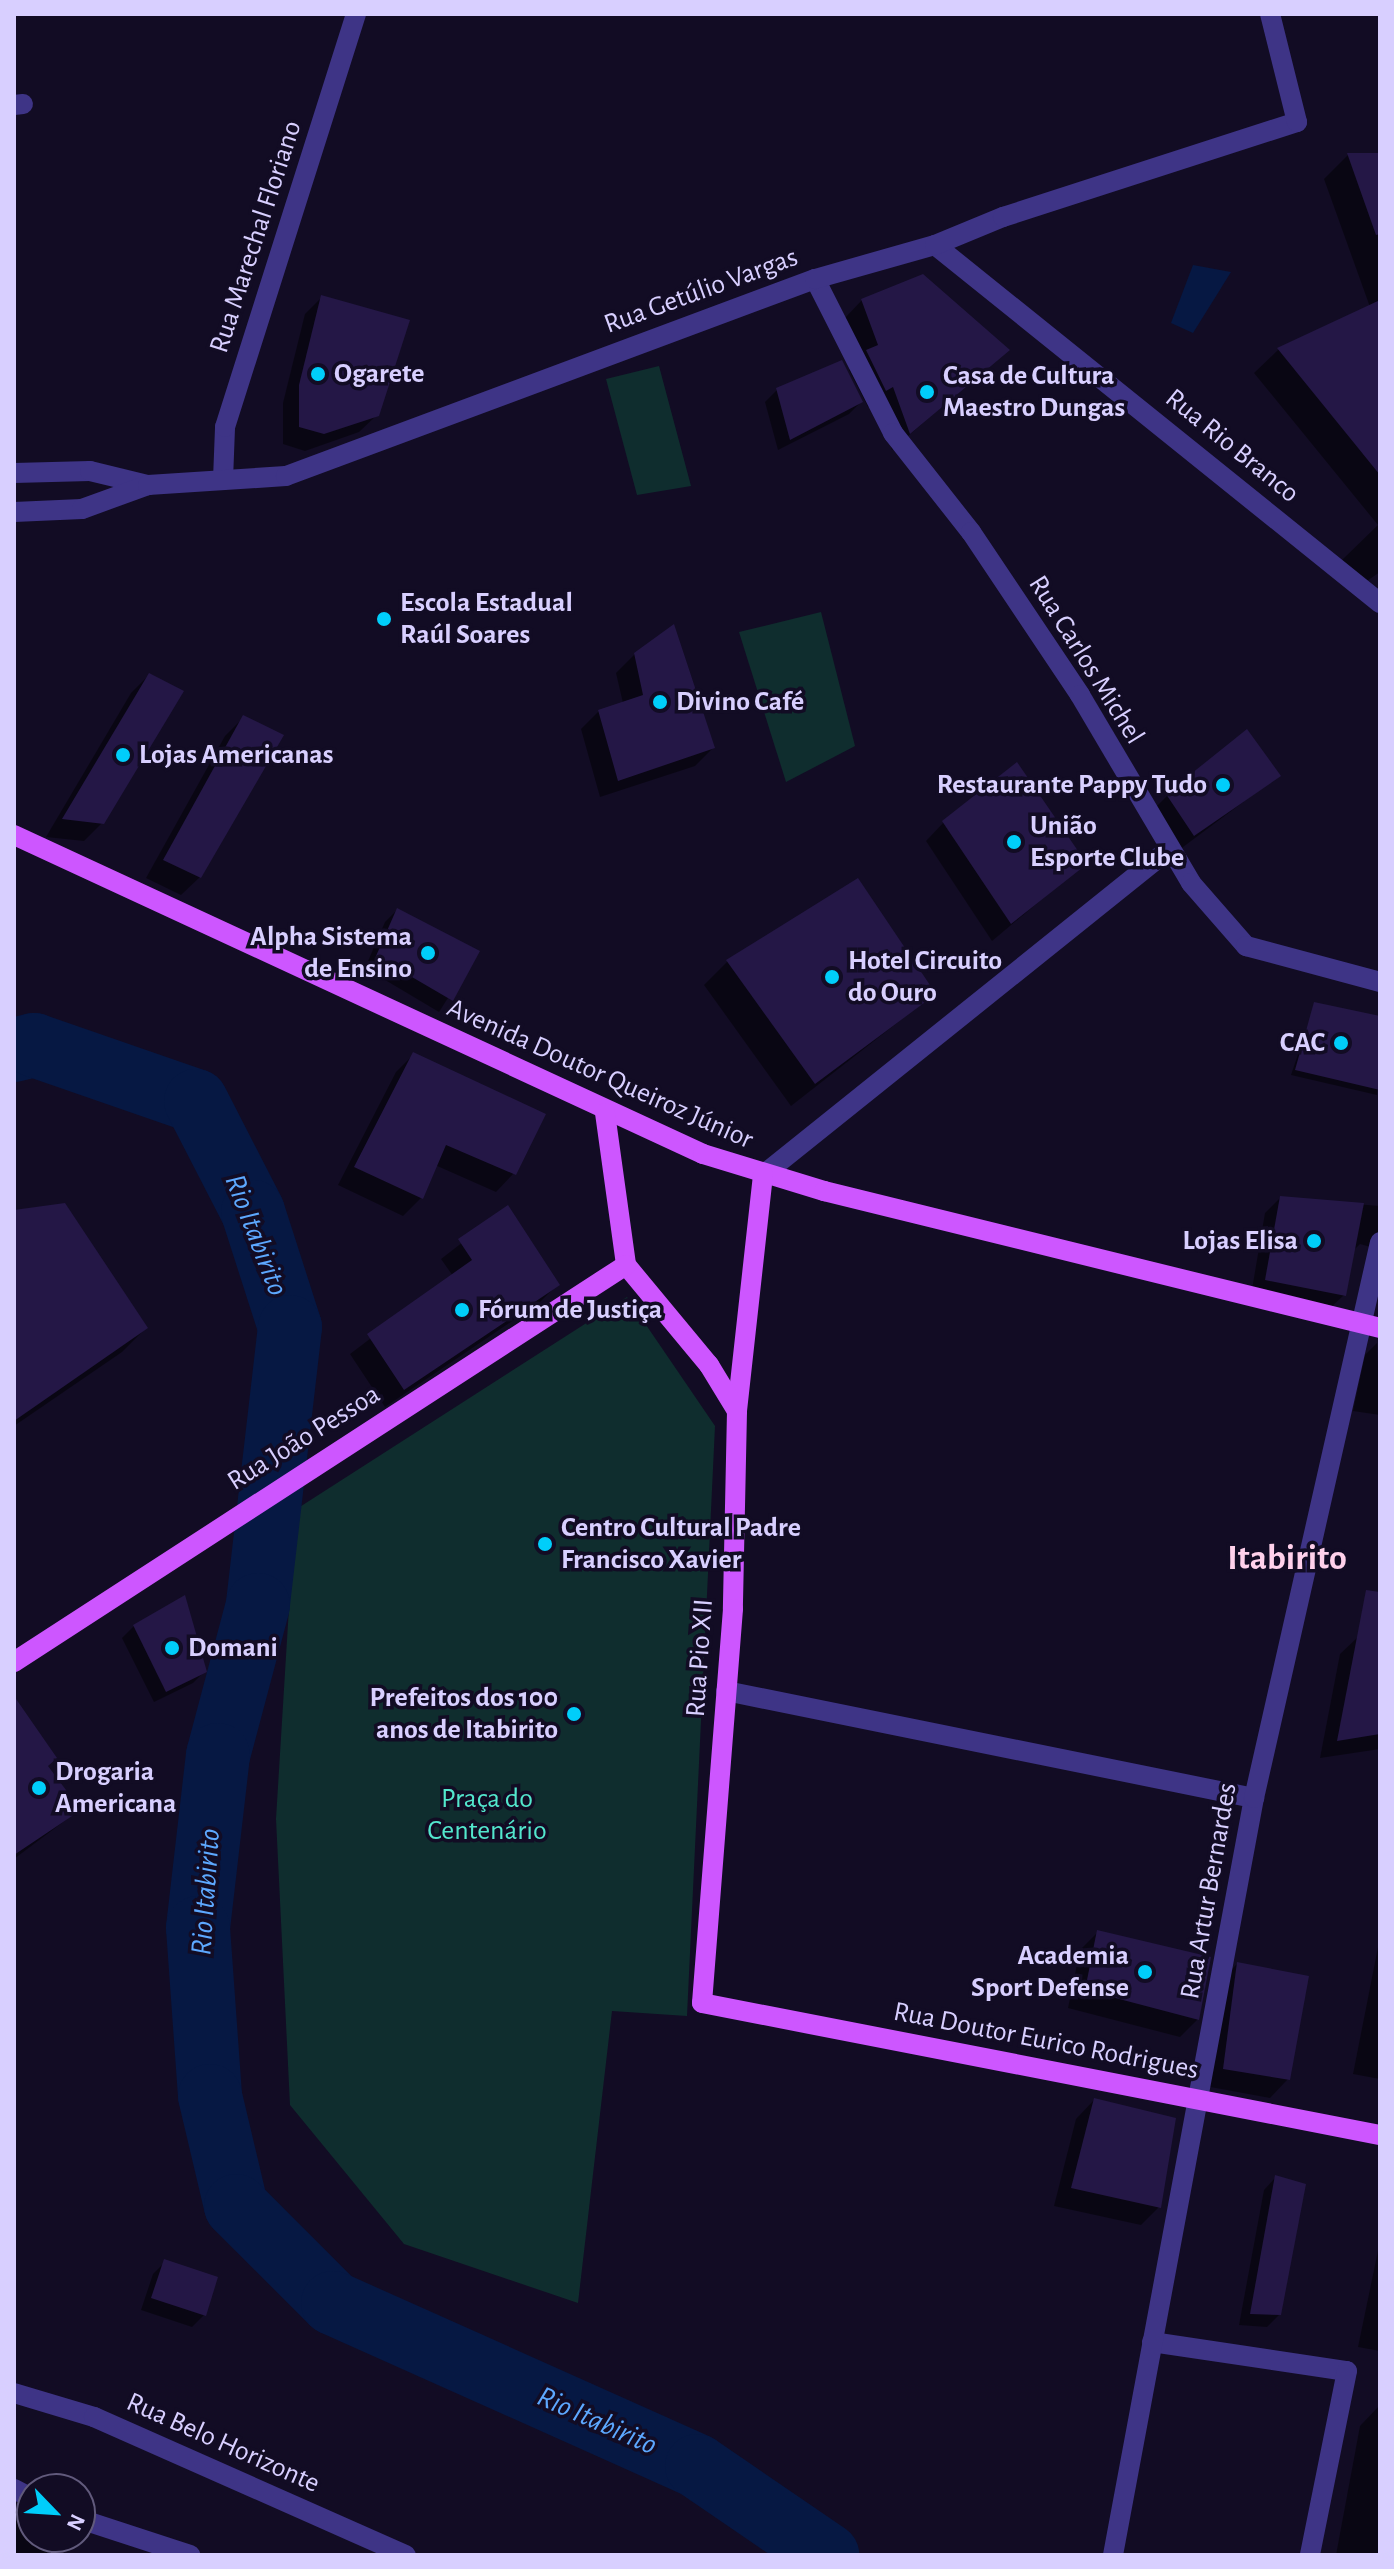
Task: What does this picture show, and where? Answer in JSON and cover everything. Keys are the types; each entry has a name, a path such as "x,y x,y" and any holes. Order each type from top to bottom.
{"main road":[{"name":"Avenida Doutor Queiroz Júnior","path":"14,835 605,1113 763,1175 1371,1326"},
{"path":"605,1113 626,1265 709,1365 737,1411"},
{"name":"Rua Pio XII","path":"702,2003 726,1691 737,1411 763,1175"},
{"name":"Rua João Pessoa","path":"14,1662 167,1558 626,1265"},
{"name":"Rua Doutor Eurico Rodrigues","path":"702,2003 1380,2135"}],"street":[{"name":"Rua Marechal Floriano","path":"223,480 225,427 356,14"},
{"name":"Rua Getúlio Vargas","path":"14,512 82,509 148,485 286,476 815,279 935,245 1003,217 1297,122 1270,14"},
{"name":"Rua Rio Branco","path":"935,245 1380,603"},
{"name":"Rua Carlos Michel","path":"815,279 893,433 971,532 1080,695 1167,851 1246,946 1380,982"},
{"path":"14,473 90,471 148,485"},
{"path":"763,1175 1167,851"},
{"name":"Rua Artur Bernardes","path":"1113,2555 1254,1798 1371,1326 1380,1242"},
{"path":"726,1691 1254,1798"},
{"path":"1152,2342 1347,2371 1310,2555"},
{"name":"Rua Belo Horizonte","path":"14,2393 94,2417 406,2555"},
{"path":"96,2524 190,2555"}],"green space":[{"path":"659,366 691,486 637,495 606,379"},
{"path":"821,612 855,746 786,782 739,632"},
{"name":"Praça do Centenário","path":"627,1297 715,1426 687,2016 612,2011 578,2303 404,2244 290,2105 276,1819 295,1510"}],"water":[{"path":"1193,265 1231,272 1193,333 1171,323"}],"building":[{"path":"1347,153 1380,153 1380,234 1376,235"},
{"name":"Casa de Cultura Maestro Dungas","path":"923,274 1010,350 910,434 893,387 886,391 866,350 878,345 861,299"},
{"path":"321,295 410,320 379,416 324,434 299,427 299,385"},
{"path":"1380,300 1380,475 1277,348"},
{"path":"842,360 863,402 790,440 776,388"},
{"name":"Divino Café","path":"674,624 715,748 618,781 598,710 643,695 634,653"},
{"name":"Lojas Americanas","path":"149,673 184,691 104,824 62,819"},
{"path":"243,715 284,735 201,878 163,860"},
{"name":"Restaurante Pappy Tudo","path":"1247,729 1281,776 1194,836 1166,794"},
{"name":"União Esporte Clube","path":"1017,762 1087,864 1011,924 942,821"},
{"name":"Hotel Circuito do Ouro","path":"858,878 936,994 815,1084 726,960"},
{"name":"Alpha Sistema de Ensino","path":"397,908 480,951 453,1001 376,956"},
{"name":"CAC","path":"1314,1002 1380,1016 1380,1090 1295,1070"},
{"path":"413,1052 546,1114 516,1175 446,1145 423,1199 354,1167"},
{"name":"Lojas Elisa","path":"1280,1196 1364,1203 1346,1296 1265,1280"},
{"path":"65,1203 148,1328 14,1421 14,1210"},
{"name":"Fórum de Justiça","path":"508,1205 560,1285 404,1390 367,1334 472,1260 458,1239"},
{"path":"1366,1590 1380,1592 1380,1734 1337,1741"},
{"name":"Domani","path":"185,1595 207,1672 166,1692 133,1625"},
{"name":"Drogaria Americana","path":"14,1696 57,1758 48,1766 81,1810 14,1855"},
{"name":"Academia Sport Defense","path":"1097,1930 1211,1957 1199,2020 1085,1990"},
{"path":"1237,1962 1309,1976 1290,2080 1223,2069"},
{"path":"1094,2098 1176,2118 1161,2208 1071,2188"},
{"path":"1275,2175 1306,2184 1281,2315 1250,2314"},
{"path":"164,2259 218,2277 206,2316 151,2298"}],"waterway":[{"name":"Rio Itabirito","path":"14,1050 34,1045 196,1101 253,1212 290,1327 258,1605 218,1755 198,1928 210,2096 236,2206 333,2303 697,2466 827,2555"}],"place":[{"name":"Ogarete","path":"318,374"},
{"name":"Casa de Cultura Maestro Dungas","path":"927,392"},
{"name":"Escola Estadual Raúl Soares","path":"384,619"},
{"name":"Divino Café","path":"660,702"},
{"name":"Lojas Americanas","path":"123,755"},
{"name":"Restaurante Pappy Tudo","path":"1223,785"},
{"name":"União Esporte Clube","path":"1014,842"},
{"name":"Alpha Sistema de Ensino","path":"428,953"},
{"name":"Hotel Circuito do Ouro","path":"832,977"},
{"name":"CAC","path":"1341,1043"},
{"name":"Lojas Elisa","path":"1314,1241"},
{"name":"Fórum de Justiça","path":"462,1310"},
{"name":"Centro Cultural Padre Francisco Xavier","path":"545,1544"},
{"name":"Domani","path":"172,1648"},
{"name":"Prefeitos dos 100 anos de Itabirito","path":"574,1714"},
{"name":"Drogaria Americana","path":"39,1788"},
{"name":"Academia Sport Defense","path":"1145,1972"}],"district":[{"name":"Itabirito","path":"1287,1559"}]}
